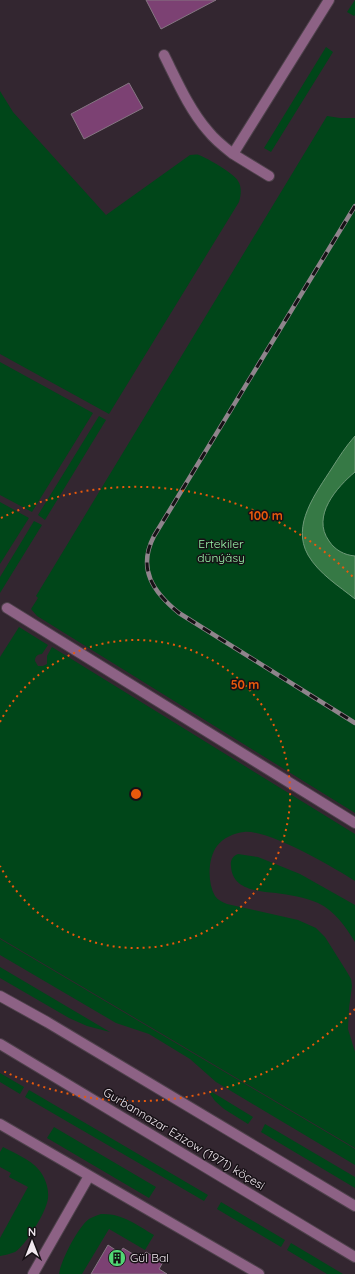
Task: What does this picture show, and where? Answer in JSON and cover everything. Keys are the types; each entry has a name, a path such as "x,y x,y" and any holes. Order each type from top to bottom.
{"street":[{"path":"233,154 329,0"},
{"path":"164,55 196,115 208,132 233,154 268,176"},
{"path":"7,608 355,823"},
{"path":"0,996 47,1022 355,1206"},
{"name":"Gurbannazar Ezizow (1971) köçesi","path":"0,1044 355,1257"},
{"path":"0,1124 259,1274"},
{"path":"33,1274 89,1176"}],"green space":[{"path":"355,0 355,15 354,16 347,12"},
{"path":"326,47 333,52 271,152 264,148"},
{"path":"0,91 13,112 106,215 190,155 199,155 220,166 236,178 241,188 239,202 109,414 0,354"},
{"name":"Ertekiler dünýäsy","path":"327,116 355,118 355,813 37,616 31,609 38,598 36,596"},
{"path":"0,362 93,413 32,512 0,495"},
{"path":"99,416 106,420 45,520 38,515"},
{"path":"0,502 29,518 0,564"},
{"path":"34,521 42,525 0,593 0,577"},
{"path":"19,627 48,645 42,654 36,657 35,661 38,666 47,664 47,656 52,647 355,834 355,881 284,842 268,836 244,832 229,836 217,846 210,863 210,877 212,890 217,899 222,902 298,920 316,928 325,937 351,979 352,986 348,1029 355,1052 355,1148 0,938 0,657"},
{"path":"238,854 258,857 300,874 355,905 355,942 335,915 330,910 318,903 297,896 254,890 241,885 232,874 231,866 232,858"},
{"path":"0,939 355,1149 355,1165 216,1082 190,1059 149,1034 116,1023 0,955"},
{"path":"0,967 110,1032 87,1026 69,1018 0,978"},
{"path":"0,1073 24,1087 20,1094 0,1082"},
{"path":"29,1090 208,1195 204,1201 25,1097"},
{"path":"212,1092 253,1117 248,1124 224,1109 215,1101 210,1094"},
{"path":"265,1124 355,1177 355,1188 261,1132"},
{"path":"54,1127 156,1187 149,1198 47,1138"},
{"path":"3,1147 35,1166 45,1179 48,1198 44,1211 25,1242 15,1252 0,1256 0,1238 28,1187 9,1177 11,1173 0,1167 0,1152"},
{"path":"221,1202 285,1240 281,1247 217,1209"},
{"path":"101,1214 116,1215 154,1235 145,1250 109,1229 82,1274 59,1274 66,1253 75,1236 89,1219"},
{"path":"291,1243 343,1274 327,1274 287,1250"}],"shaded area":[{"path":"355,436 355,472 334,494 328,503 323,522 324,531 331,544 340,552 355,556 355,599 330,579 313,562 303,544 302,532 308,510 319,488"}],"building":[{"path":"146,0 216,0 161,29"},
{"path":"129,83 143,108 84,139 71,114"},
{"name":"Gül Bal","path":"108,1245 120,1253 123,1248 141,1259 146,1252 163,1262 159,1269 167,1274 91,1274"}],"railway":[{"path":"355,206 154,536 149,548 147,559 150,579 155,588 179,613 355,723"}],"place":[{"name":"Gül Bal","path":"117,1258"}]}
